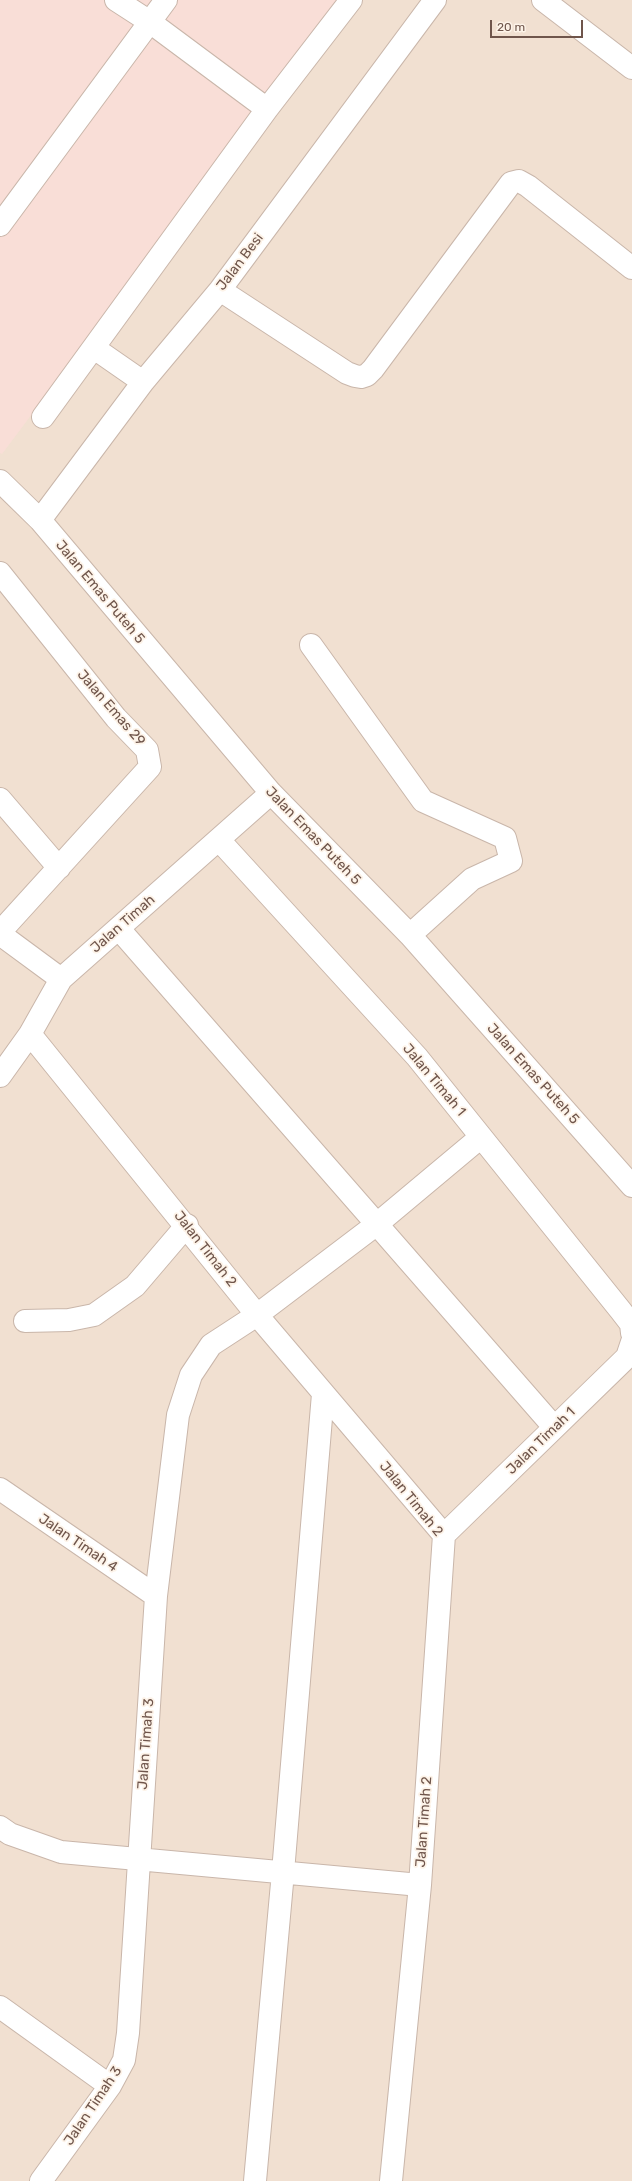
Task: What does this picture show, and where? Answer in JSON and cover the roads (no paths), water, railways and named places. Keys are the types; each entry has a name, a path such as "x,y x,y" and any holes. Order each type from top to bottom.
{"street":[{"path":"116,0 150,22 267,109"},
{"path":"0,225 166,0"},
{"path":"43,417 267,109 351,0"},
{"name":"Jalan Besi","path":"40,520 143,382 220,290 435,0"},
{"path":"542,0 632,68"},
{"path":"220,290 347,373 355,376 361,376 367,375 373,369 511,183 519,181 528,186 632,268"},
{"path":"94,348 143,382"},
{"name":"Jalan Emas Puteh 5","path":"0,481 40,520 271,793 410,935 632,1186"},
{"name":"Jalan Emas 29","path":"0,573 116,718 147,750 150,767 0,933"},
{"path":"311,645 423,801 506,838 511,861 472,879 410,935"},
{"name":"Jalan Timah","path":"0,1076 30,1034 61,979 271,793"},
{"path":"0,799 59,868"},
{"name":"Jalan Timah 1","path":"219,840 417,1057 621,1311 630,1324 632,1333"},
{"path":"119,929 554,1427"},
{"path":"0,933 61,979"},
{"name":"Jalan Timah 2","path":"30,1034 187,1225 257,1315 444,1535 420,1885 391,2181"},
{"name":"Jalan Timah 3","path":"41,2181 110,2086 124,2060 128,2033 138,1858 156,1596 178,1415 191,1375 211,1345 257,1315 377,1224 481,1137"},
{"path":"25,1320 68,1320 94,1315 135,1286 187,1225"},
{"name":"Jalan Timah 1","path":"444,1535 627,1357 632,1342"},
{"path":"255,2181 283,1872 323,1394"},
{"name":"Jalan Timah 4","path":"0,1489 156,1596"},
{"path":"0,1827 10,1834 61,1852 420,1885"},
{"path":"0,2007 110,2086"}]}
